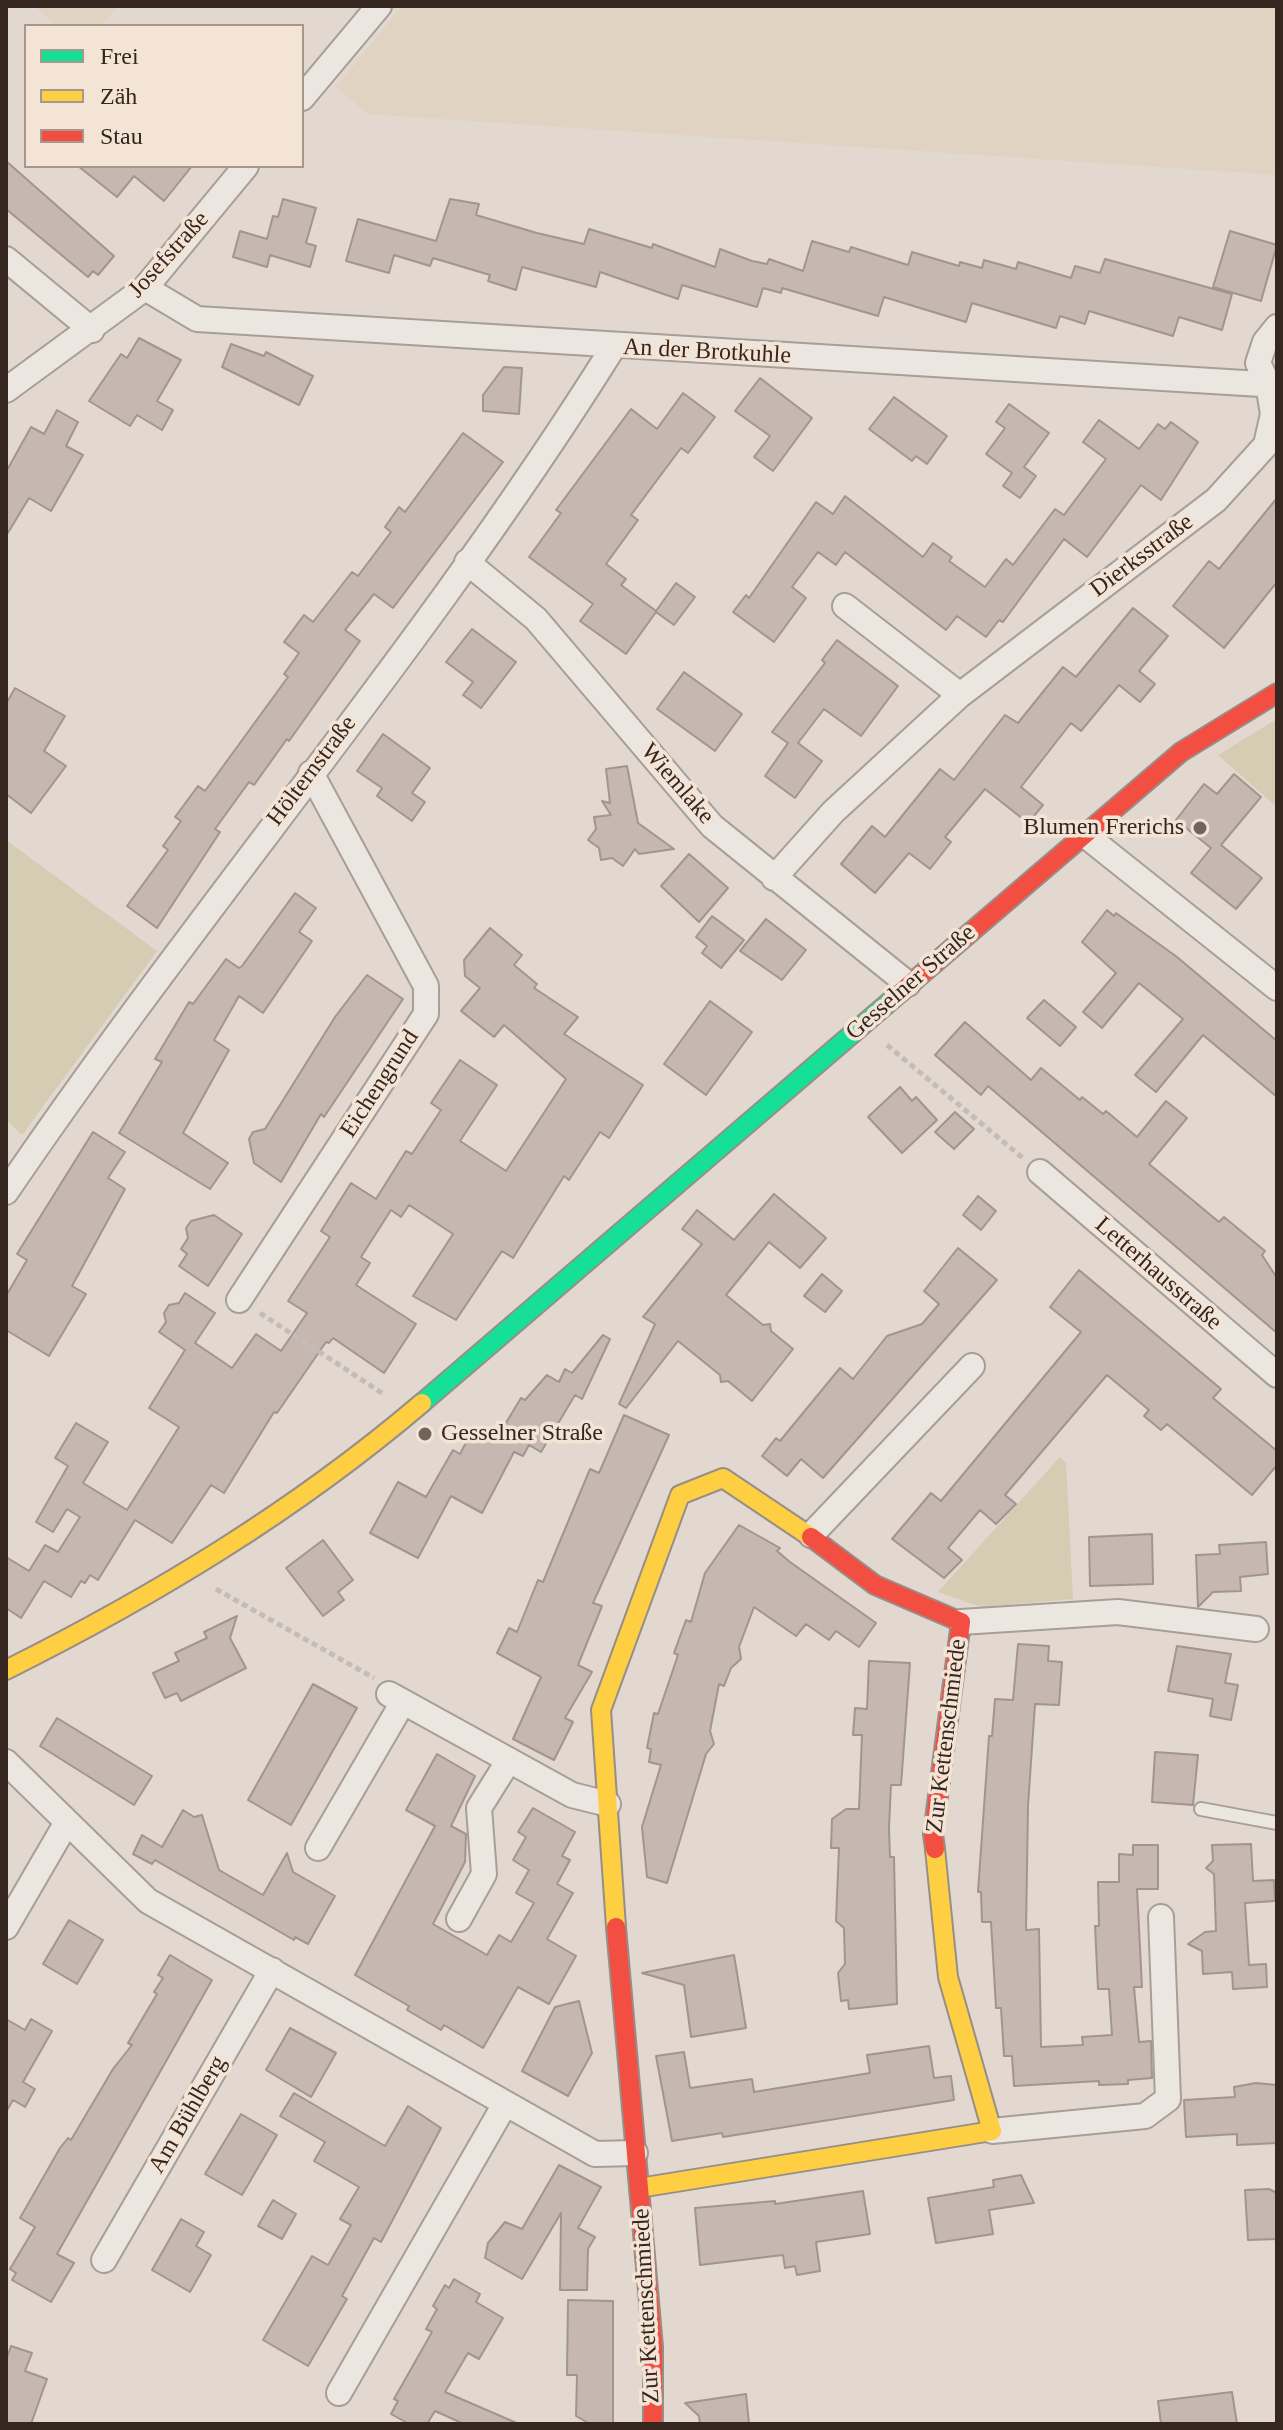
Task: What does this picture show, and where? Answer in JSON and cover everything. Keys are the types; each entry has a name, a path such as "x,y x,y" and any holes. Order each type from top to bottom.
{"street":[{"path":"304,96 379,6"},
{"name":"Josefstraße","path":"6,390 92,330 145,288 244,168"},
{"path":"6,259 92,330"},
{"name":"An der Brotkuhle","path":"145,288 197,319 1272,384"},
{"name":"Dierksstraße","path":"774,878 833,812 960,695 1216,500 1266,445 1273,414 1272,384 1258,363 1265,342 1277,327"},
{"name":"Hölternstraße","path":"6,1192 94,1064 467,562 614,346"},
{"name":"Wiemlake","path":"467,562 536,619 712,826 908,984"},
{"path":"845,606 960,695"},
{"name":"Gesselner Straße","path":"6,1670 100,1623 289,1507 411,1412 1181,752 1277,693"},
{"name":"Eichengrund","path":"239,1300 426,1014 426,986 311,773"},
{"path":"1085,835 1277,988"},
{"name":"Letterhausstraße","path":"1040,1172 1277,1375"},
{"path":"811,1535 972,1366"},
{"name":"Zur Kettenschmiede","path":"653,2424 653,2347 601,1710 680,1495 723,1478 811,1535 875,1585 961,1622 1118,1612 1256,1629"},
{"name":"Zur Kettenschmiede","path":"961,1622 933,1834 948,1977 992,2131"},
{"path":"318,1848 396,1698 572,1795 608,1804"},
{"path":"459,1919 484,1874 479,1808 509,1760"},
{"path":"6,1762 148,1901 595,2154 635,2153"},
{"path":"6,1927 67,1822"},
{"name":"Zur Kettenschmiede","path":"639,2188 992,2131 1145,2116 1168,2099 1161,1917"},
{"name":"Am Bühlberg","path":"104,2260 272,1970"},
{"path":"339,2393 505,2104"}],"lane":[{"path":"1201,1809 1277,1823"}],"path":[{"path":"863,1025 1040,1172"},
{"path":"239,1300 411,1412"},
{"path":"200,1564 216,1589 370,1674 396,1698"}],"shaded area":[{"path":"34,6 117,6 104,24 56,24"},
{"path":"402,6 1277,6 1277,175 368,114 336,87"},
{"path":"1277,719 1277,807 1218,755"},
{"path":"6,840 157,951 22,1135 6,1120"},
{"path":"1060,1457 1066,1463 1073,1599 981,1607 938,1592"}],"building":[{"path":"6,161 114,256 98,275 93,271 88,277 6,209"},
{"path":"81,168 190,168 164,201 134,176 117,197"},
{"path":"283,199 316,208 306,243 316,246 310,267 270,255 267,267 233,257 240,231 267,239 273,216 278,217"},
{"path":"450,199 479,204 476,215 537,233 584,244 589,229 652,248 653,244 715,267 720,249 752,261 767,264 769,259 803,271 812,241 849,252 851,247 908,265 912,252 959,266 960,262 982,268 984,260 1016,269 1018,262 1071,278 1075,266 1100,273 1105,259 1232,294 1222,330 1179,317 1173,336 1089,311 1085,324 1060,316 1056,328 972,303 966,322 884,297 878,316 782,288 781,293 763,288 757,307 682,285 678,299 600,272 596,287 522,267 516,290 488,281 490,275 433,258 430,266 394,255 389,273 346,261 358,219 436,241"},
{"path":"1230,231 1277,245 1261,301 1213,287"},
{"path":"139,338 181,360 157,401 173,410 162,430 137,415 130,426 89,401 121,354 127,358"},
{"path":"231,344 264,356 266,352 313,376 299,405 222,367"},
{"path":"504,367 522,368 519,414 483,411 483,395"},
{"path":"760,378 812,418 773,471 754,457 770,436 735,411"},
{"path":"683,393 715,417 688,453 681,448 631,515 638,520 606,564 626,579 621,585 656,611 676,583 695,597 674,625 656,612 626,654 580,621 593,604 529,557 561,513 556,510 631,409 657,429"},
{"path":"894,397 947,436 927,464 916,456 912,461 869,429"},
{"path":"1009,404 1049,433 1024,467 1036,476 1020,498 1003,486 1012,473 986,454 1005,428 996,422"},
{"path":"57,410 78,422 66,446 83,455 51,511 29,498 6,536 6,472 31,427 44,434"},
{"path":"1099,420 1139,449 1158,424 1165,429 1171,422 1198,442 1161,500 1141,485 1087,557 1064,539 1003,622 999,620 986,637 957,616 946,630 845,552 836,565 818,552 792,587 806,598 774,642 733,612 746,595 749,598 816,502 833,514 845,496 923,557 933,543 952,557 949,561 985,587 1006,559 1013,565 1055,509 1064,515 1106,459 1083,442"},
{"path":"463,433 503,462 393,608 374,594 345,630 360,641 289,741 287,739 254,785 249,782 215,829 220,832 157,928 127,906 168,850 163,846 181,821 175,817 198,786 205,791 288,677 284,674 299,653 284,642 304,615 313,622 352,572 358,576 391,532 385,527 399,507 405,512"},
{"path":"1277,498 1277,582 1224,648 1173,606 1209,561 1219,569"},
{"path":"1133,608 1168,636 1139,671 1155,684 1140,702 1119,685 1081,731 1071,723 1021,787 1043,805 1028,823 985,789 945,837 951,842 930,869 909,853 875,893 841,864 872,826 885,837 940,769 954,780 1005,715 1018,723 1063,667 1076,677"},
{"path":"472,629 516,662 481,708 463,695 473,682 446,662"},
{"path":"837,640 898,686 861,736 824,709 798,743 822,761 795,798 765,776 788,743 772,732 825,663 822,660"},
{"path":"684,672 742,714 715,751 657,709"},
{"path":"15,688 65,716 44,751 66,766 31,813 6,794 6,704"},
{"path":"383,734 430,768 412,793 425,802 412,821 377,796 382,788 357,771"},
{"path":"627,766 638,823 674,849 639,854 635,849 623,866 612,858 601,860 599,848 588,840 596,829 594,817 611,815 602,801 610,803 606,769"},
{"path":"1234,774 1261,797 1221,845 1262,878 1236,909 1191,873 1211,848 1176,820 1204,784 1217,794"},
{"path":"689,854 728,888 699,922 661,886"},
{"path":"295,893 316,908 299,932 312,941 263,1013 239,996 214,1040 229,1050 183,1133 228,1163 210,1189 119,1133 162,1062 155,1059 189,1002 193,1004 226,959 239,968 242,966"},
{"path":"1107,910 1114,916 1116,913 1177,957 1277,1041 1277,1097 1203,1035 1156,1092 1135,1075 1183,1019 1139,983 1102,1028 1083,1012 1116,973 1082,942"},
{"path":"712,916 744,940 721,968 702,953 707,946 696,937"},
{"path":"766,919 806,950 782,980 740,951"},
{"path":"490,928 522,955 514,965 537,984 534,988 578,1017 564,1034 643,1085 609,1138 600,1132 569,1180 564,1176 513,1258 502,1251 456,1320 413,1296 453,1234 409,1205 401,1217 391,1210 361,1257 370,1263 356,1285 416,1324 384,1373 333,1338 326,1342 277,1413 274,1412 224,1493 211,1485 172,1543 135,1520 98,1580 90,1575 85,1583 81,1581 71,1597 44,1581 21,1618 6,1608 6,1557 29,1571 45,1545 58,1552 80,1517 67,1509 53,1532 36,1522 68,1466 55,1458 76,1423 108,1442 83,1483 127,1510 179,1427 149,1408 185,1350 159,1332 166,1322 164,1313 169,1305 179,1303 185,1293 215,1313 195,1343 232,1368 256,1334 281,1351 307,1313 288,1301 330,1237 321,1231 351,1183 376,1199 406,1151 412,1154 441,1110 431,1103 460,1060 497,1085 460,1141 506,1171 566,1079 504,1025 494,1037 461,1011 480,988 465,976 464,960"},
{"path":"367,975 403,999 324,1117 321,1114 281,1182 254,1163 249,1139 253,1132 265,1129 335,1017"},
{"path":"1044,1000 1076,1027 1060,1046 1027,1018"},
{"path":"710,1001 752,1032 706,1095 664,1064"},
{"path":"965,1022 1031,1080 1041,1068 1080,1100 1082,1097 1103,1114 1106,1111 1137,1137 1166,1101 1187,1118 1149,1164 1219,1222 1224,1217 1265,1251 1262,1255 1277,1278 1277,1333 988,1086 981,1095 935,1055"},
{"path":"900,1087 912,1101 916,1097 937,1120 902,1153 868,1117"},
{"path":"955,1112 974,1129 954,1149 935,1132"},
{"path":"93,1132 125,1152 108,1178 125,1189 72,1286 86,1294 49,1356 6,1330 6,1296 27,1260 17,1254"},
{"path":"774,1194 826,1238 800,1268 769,1242 726,1295 763,1325 770,1324 771,1331 793,1349 752,1401 728,1381 721,1382 720,1375 678,1341 626,1408 619,1404 655,1324 643,1317 702,1244 682,1229 697,1210 734,1240"},
{"path":"978,1196 996,1211 981,1230 963,1215"},
{"path":"214,1215 242,1234 208,1286 179,1266 187,1254 181,1249 188,1238 186,1228 191,1221"},
{"path":"958,1248 997,1280 823,1478 801,1459 787,1476 762,1456 776,1438 780,1441 840,1368 853,1379 887,1336 922,1324 939,1304 924,1291"},
{"path":"1079,1270 1221,1389 1213,1398 1277,1451 1277,1465 1252,1495 1167,1424 1161,1430 1144,1416 1149,1410 1107,1375 1005,1495 1016,1504 996,1524 980,1510 948,1548 962,1560 944,1578 892,1539 931,1493 941,1501 1081,1332 1050,1307"},
{"path":"822,1274 842,1291 825,1312 804,1296"},
{"path":"603,1335 610,1339 582,1399 575,1395 541,1452 529,1445 523,1456 514,1452 482,1513 451,1496 418,1558 370,1533 398,1482 426,1497 453,1450 460,1454 473,1429 495,1441 521,1398 525,1400 547,1375 559,1382 565,1369 572,1373"},
{"path":"624,1415 669,1435 593,1603 602,1606 578,1665 592,1672 565,1718 573,1722 554,1760 513,1739 541,1677 497,1653 509,1628 517,1632 538,1580 543,1582 590,1469 599,1473"},
{"path":"739,1525 780,1548 777,1551 790,1562 876,1623 859,1647 836,1631 829,1640 806,1624 796,1636 754,1607 739,1647 741,1659 731,1668 724,1686 719,1684 710,1731 714,1744 706,1754 667,1883 647,1877 642,1827 661,1765 649,1762 651,1749 647,1748 654,1713 658,1714 678,1655 674,1653 686,1620 691,1622 705,1573"},
{"path":"1152,1534 1153,1584 1090,1586 1089,1537"},
{"path":"323,1540 353,1580 338,1592 344,1600 323,1616 286,1568"},
{"path":"1266,1542 1268,1574 1240,1577 1241,1591 1213,1592 1198,1607 1196,1555 1220,1554 1219,1545"},
{"path":"237,1616 230,1638 246,1668 181,1701 177,1693 165,1698 153,1673 179,1661 175,1653 207,1638 204,1632"},
{"path":"1018,1644 1049,1646 1048,1661 1062,1662 1059,1705 1035,1704 1028,1806 1026,1930 1039,1929 1041,2047 1083,2045 1082,2037 1112,2035 1109,1989 1098,1989 1095,1926 1099,1926 1098,1882 1119,1882 1119,1854 1133,1855 1133,1845 1158,1845 1158,1889 1137,1889 1142,1987 1134,1987 1139,2042 1151,2041 1152,2078 1128,2080 1128,2084 1099,2085 1099,2081 1014,2086 1012,2056 1004,2056 1001,2008 996,2008 991,1922 982,1922 981,1892 978,1892 989,1736 992,1736 995,1699 1013,1700"},
{"path":"1177,1646 1231,1654 1225,1683 1238,1685 1231,1720 1210,1716 1213,1699 1168,1691"},
{"path":"869,1661 910,1663 901,1785 891,1785 889,1828 890,1857 894,1857 897,2004 849,2009 848,2000 841,2001 838,1973 845,1964 844,1928 836,1921 839,1848 831,1848 832,1819 846,1809 859,1809 862,1735 853,1735 855,1708 867,1709"},
{"path":"313,1684 357,1708 291,1825 248,1800"},
{"path":"57,1718 152,1776 134,1805 40,1746"},
{"path":"1155,1752 1198,1755 1193,1805 1152,1802"},
{"path":"437,1754 475,1776 451,1826 466,1834 465,1862 433,1924 487,1955 499,1935 511,1942 534,1903 516,1893 529,1870 513,1860 526,1837 518,1832 533,1808 575,1832 562,1856 570,1860 557,1884 573,1893 547,1939 576,1956 549,2004 518,1987 483,2048 444,2025 441,2030 407,2010 409,2006 355,1975 435,1826 406,1810"},
{"path":"183,1810 194,1817 202,1815 219,1870 263,1895 287,1853 293,1872 335,1896 308,1944 295,1937 294,1940 155,1860 152,1864 133,1854 142,1835 162,1847"},
{"path":"1251,1844 1253,1881 1274,1880 1275,1901 1245,1903 1249,1965 1266,1964 1267,1987 1233,1989 1232,1972 1203,1974 1202,1951 1188,1944 1205,1932 1216,1931 1214,1874 1206,1868 1213,1861 1212,1845"},
{"path":"69,1920 103,1940 77,1984 43,1964"},
{"path":"170,1955 212,1980 57,2254 74,2263 51,2302 12,2280 16,2273 10,2269 35,2227 20,2218 60,2148 68,2138 71,2140 113,2069 132,2045 128,2043 157,1994 154,1992 163,1978 158,1975"},
{"path":"734,1955 746,2028 691,2037 684,1985 642,1973"},
{"path":"579,2001 592,2053 568,2096 522,2071 555,2007"},
{"path":"6,2019 25,2030 31,2019 52,2031 23,2082 35,2089 25,2107 13,2100 6,2112"},
{"path":"290,2028 336,2053 311,2097 266,2070"},
{"path":"929,2046 934,2078 951,2076 954,2100 723,2137 722,2133 672,2141 656,2056 684,2052 690,2088 752,2079 754,2092 870,2073 867,2055"},
{"path":"1256,2083 1277,2085 1277,2143 1237,2145 1237,2134 1186,2137 1184,2100 1235,2097 1234,2087"},
{"path":"294,2093 385,2146 408,2106 441,2128 381,2242 374,2238 342,2296 347,2299 308,2366 263,2340 312,2256 328,2265 351,2225 340,2219 359,2187 314,2161 325,2142 280,2116"},
{"path":"241,2114 277,2135 242,2195 205,2174"},
{"path":"559,2165 601,2187 578,2228 595,2237 588,2249 587,2290 560,2290 561,2213 522,2279 485,2258 488,2243 505,2222 522,2229"},
{"path":"1021,2175 1034,2203 989,2210 993,2234 936,2243 928,2198 994,2187 993,2180"},
{"path":"1269,2189 1277,2193 1277,2239 1248,2240 1245,2190"},
{"path":"863,2191 870,2234 816,2242 820,2271 797,2275 795,2266 785,2268 783,2255 700,2265 695,2208 775,2201 775,2204"},
{"path":"273,2200 296,2214 282,2239 258,2226"},
{"path":"181,2219 204,2232 196,2246 211,2255 190,2292 152,2270"},
{"path":"454,2279 480,2294 476,2302 503,2318 479,2359 468,2353 445,2392 519,2424 464,2424 435,2411 427,2424 409,2424 391,2414 398,2401 394,2399 432,2332 426,2329 437,2309 433,2306 445,2285 449,2288"},
{"path":"568,2300 613,2301 613,2424 590,2424 576,2416 577,2375 567,2375"},
{"path":"11,2346 32,2353 25,2371 47,2379 31,2424 6,2424 6,2360"},
{"path":"1232,2392 1237,2424 1161,2424 1158,2401"},
{"path":"746,2394 749,2424 700,2424 699,2416 685,2403"}],"traffic: fast":[{"path":"422,1403 901,992"}],"traffic: slow":[{"path":"6,1670 116,1612 222,1549 324,1480 422,1403"},
{"path":"616,1927 601,1710 680,1495 723,1478 811,1537"},
{"path":"639,2188 992,2131 948,1977 935,1849"}],"traffic: jam":[{"path":"901,992 1181,752 1277,693"},
{"path":"811,1537 875,1585 961,1622 933,1834 935,1849"},
{"path":"616,1927 653,2347 653,2424"}],"place":[{"name":"Blumen Frerichs","path":"1200,828"},
{"name":"Gesselner Straße","path":"425,1434"}]}
